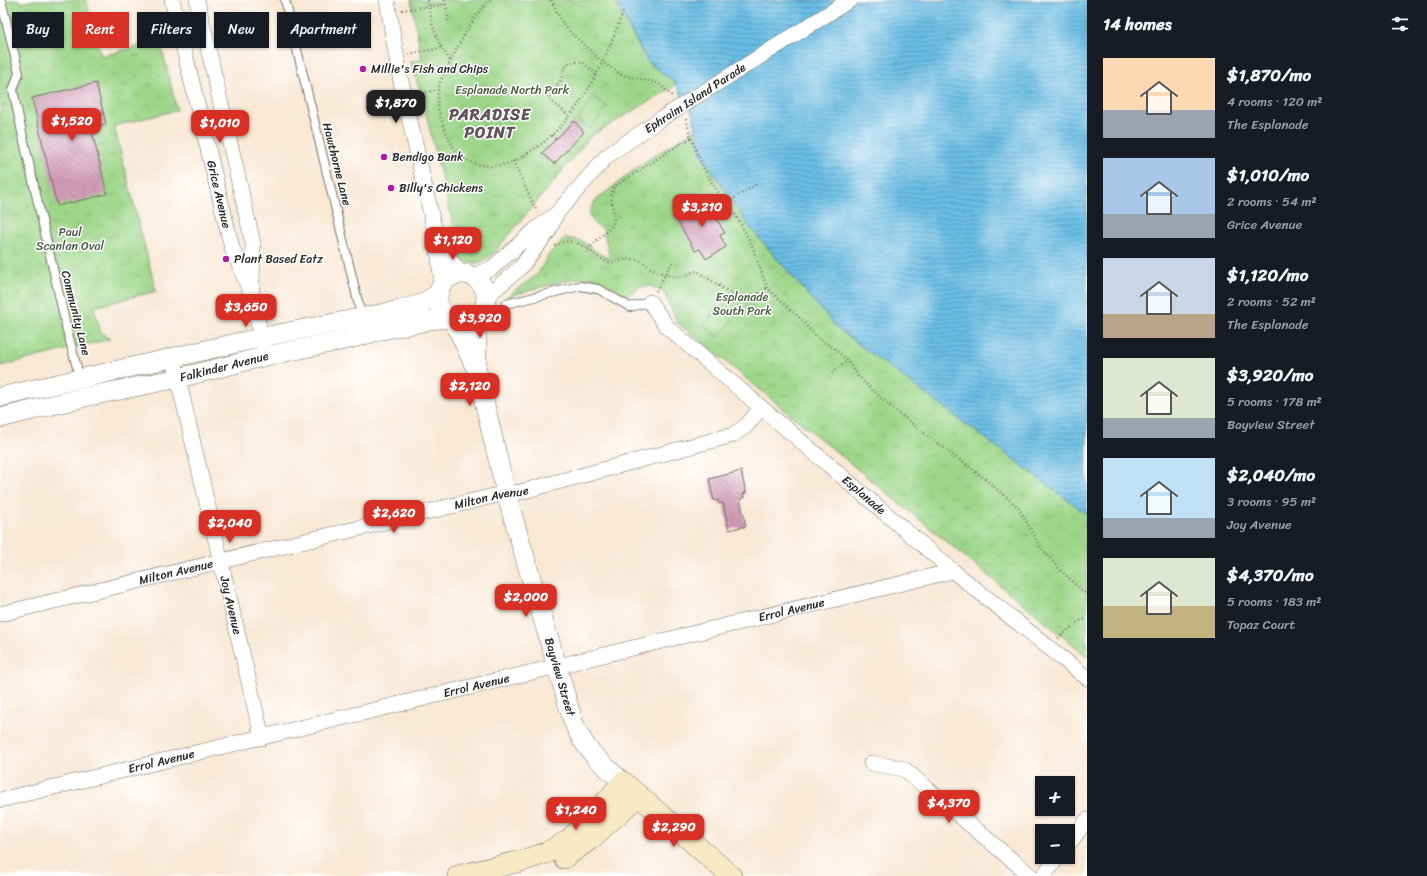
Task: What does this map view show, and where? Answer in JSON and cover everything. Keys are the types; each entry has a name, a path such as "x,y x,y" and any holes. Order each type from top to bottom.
{"main road":[{"name":"Bayview Street","path":"623,782 731,876"},
{"path":"458,876 521,861 546,853 569,840 623,782"},
{"path":"517,876 546,867 570,855 592,838 638,796"}],"street":[{"name":"Grice Avenue","path":"172,0 232,248 251,294 266,356"},
{"name":"Grice Avenue","path":"196,0 253,243 251,294"},
{"name":"Ephraim Island Parade","path":"467,275 492,268 535,230 556,214 606,156 662,118 850,0"},
{"path":"388,6 404,97 437,241 440,289 438,303 440,308 451,319 469,321 478,316 485,306 486,297 482,285 467,275 437,241"},
{"name":"Ephraim Island Parade","path":"486,297 520,268 548,232 556,214"},
{"path":"236,258 253,254"},
{"path":"440,289 453,275 467,275"},
{"name":"Falkinder Avenue","path":"0,397 82,387 179,378 266,356 348,339 364,326 421,304 440,289"},
{"name":"Esplanade","path":"650,302 667,327 761,408 953,570 1087,678"},
{"name":"Bayview Street","path":"478,316 476,325 477,370 506,493 568,707 582,741 595,758 623,782"},
{"name":"Falkinder Avenue","path":"0,418 82,387 173,357 262,337 364,326 451,319"},
{"name":"Bayview Street","path":"451,319 477,370"},
{"name":"Joy Avenue","path":"173,357 262,738"},
{"name":"Milton Avenue","path":"0,614 506,493 520,492 733,435 746,426 761,408"},
{"name":"Errol Avenue","path":"0,800 953,570"},
{"path":"871,763 904,769 1031,876"},
{"path":"1075,835 1087,820"},
{"path":"1043,876 1052,864"}],"lane":[{"name":"Community Lane","path":"1,0 18,73 13,90 67,330 82,387"},
{"name":"Hawthorne Lane","path":"285,0 364,326"},
{"path":"506,304 580,286 598,289 630,307 650,302"}],"path":[{"path":"428,0 436,37 441,48 451,61"},
{"path":"490,0 476,17 451,61 438,90 437,99 438,111 452,144 463,158 471,163 482,165 504,165 540,146 552,135 569,116 596,74 611,45 623,12"},
{"path":"551,0 564,26 602,62 622,75 658,83 672,95 676,101"},
{"path":"388,6 429,6 446,2 449,24"},
{"path":"396,56 441,48"},
{"path":"569,116 549,100 549,97 562,78 563,70 569,64 583,62 596,74"},
{"path":"404,97 438,90"},
{"path":"684,115 688,122 691,138 704,169 714,186 738,219 751,243 767,288 803,321 820,340 834,348 847,361 858,376 888,404 917,428 980,475 1018,507 1040,546 1057,567 1087,595"},
{"path":"552,135 556,138"},
{"path":"588,249 613,225 614,217 611,196 614,187 691,138"},
{"path":"513,161 538,214"},
{"path":"731,200 757,184"},
{"path":"553,248 564,242 578,244 606,261 617,262 632,259 642,261 651,268 666,274 680,277 690,272 697,271 729,292 746,298 759,294 767,288"},
{"path":"650,302 673,261"},
{"path":"832,373 847,361"},
{"path":"1048,647 1078,621 1087,619"}],"green space":[{"name":"Paul Scanlan Oval","path":"0,0 20,0 21,3 33,0 86,0 89,12 72,12 72,48 99,48 101,56 137,47 162,48 177,110 114,126 156,291 94,307 101,333 110,339 0,366"},
{"name":"Esplanade North Park","path":"411,0 613,0 647,61 676,85 591,136 494,253 486,259 476,263 467,262 462,260 421,93 410,62 422,60"},
{"path":"594,97 607,107 590,129 577,120"},
{"name":"Esplanade South Park","path":"696,129 701,154 747,224 838,329 1087,514 1087,656 677,322 664,293 651,286 639,287 626,296 604,282 589,278 566,281 506,297 538,274 549,254 565,238 582,241 610,259 603,228 595,225 589,214 595,201 643,163"},
{"path":"719,308 733,321 718,337 704,324"}],"water":[{"path":"615,0 1087,0 1087,514 838,329 747,224 701,154 692,113 674,82 647,61"}],"building":[{"path":"96,83 106,124 91,127 107,194 57,206 32,98"},
{"path":"574,121 584,132 554,164 542,153"},
{"path":"704,198 725,233 720,235 726,247 706,259 700,249 695,251 674,215"},
{"path":"741,471 746,493 743,494 744,498 740,499 746,526 729,530 723,503 719,504 718,500 714,501 709,479"}],"place":[{"name":"Millie's Fish and Chips","path":"363,69"},
{"name":"Bendigo Bank","path":"384,157"},
{"name":"Billy's Chickens","path":"391,188"},
{"name":"Plant Based Eatz","path":"226,259"}],"district":[{"name":"PARADISE POINT","path":"490,123"}]}
